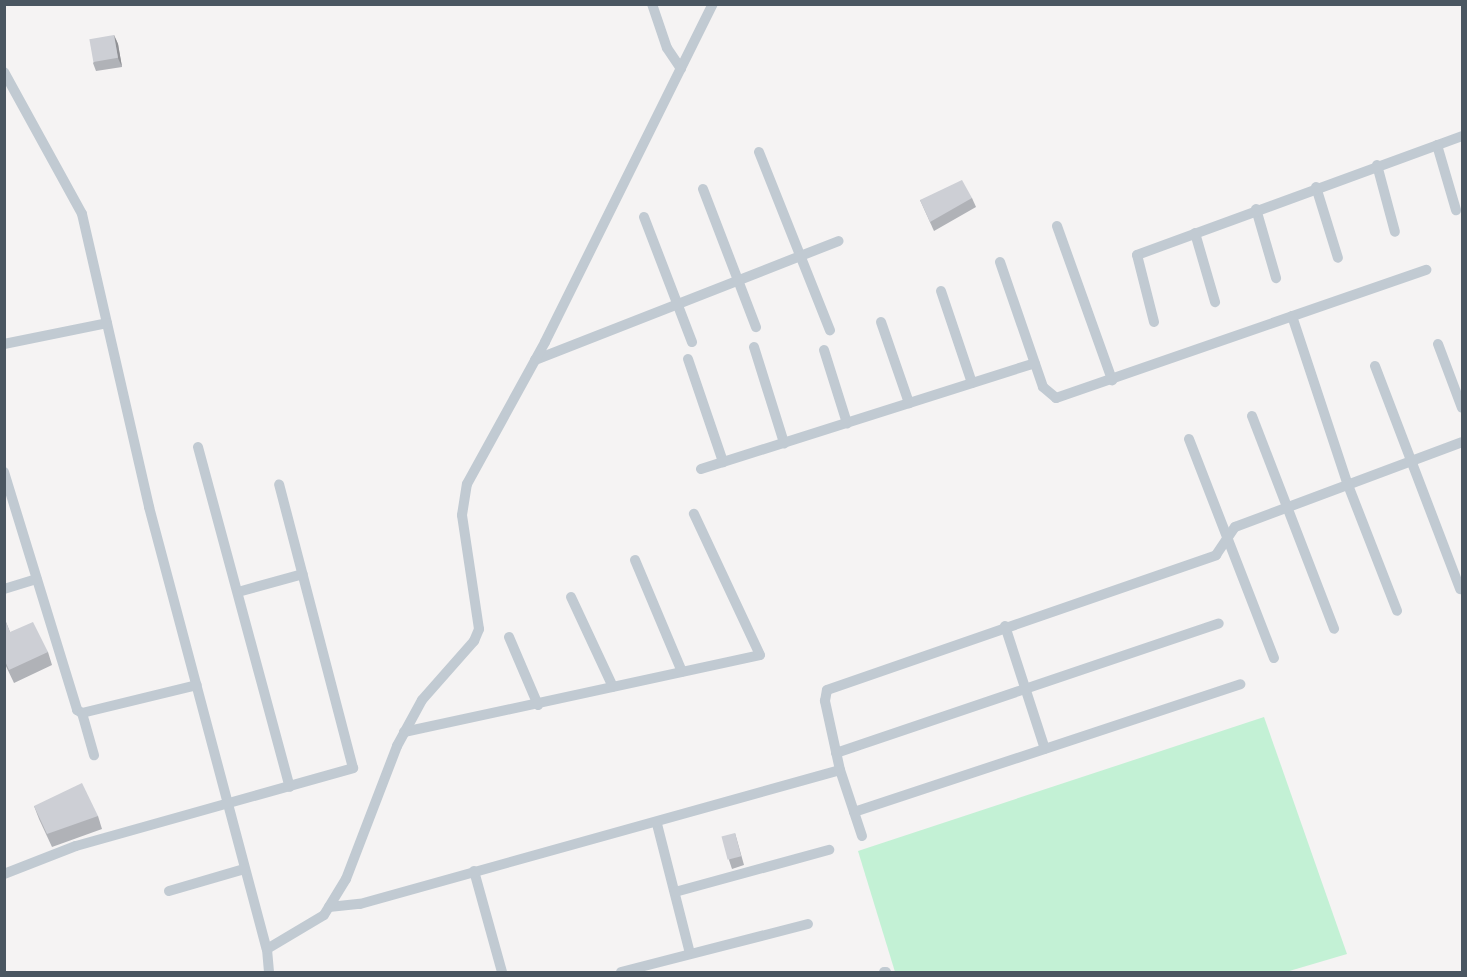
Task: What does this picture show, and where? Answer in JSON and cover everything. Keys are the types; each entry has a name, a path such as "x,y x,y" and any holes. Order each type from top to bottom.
{"street":[{"path":"652,4 667,48 681,69"},
{"path":"267,950 324,915 346,879 404,732 422,700 458,663 479,629 462,516 467,484 535,360 713,4"},
{"path":"4,72 82,214 149,507 267,950 269,972"},
{"path":"1154,322 1137,255 1316,187 1462,136"},
{"path":"1437,146 1456,210"},
{"path":"759,152 830,330"},
{"path":"1377,165 1395,232"},
{"path":"1316,187 1338,258"},
{"path":"703,189 756,327"},
{"path":"1257,209 1276,278"},
{"path":"644,217 692,342"},
{"path":"1057,226 1112,380"},
{"path":"1195,233 1215,302"},
{"path":"535,360 838,241"},
{"path":"1000,262 1043,387 1056,398 1426,270"},
{"path":"941,291 972,383"},
{"path":"1292,316 1348,484 1397,611"},
{"path":"881,322 909,403"},
{"path":"4,344 107,323"},
{"path":"1438,344 1462,408"},
{"path":"754,347 784,443"},
{"path":"824,350 847,423"},
{"path":"688,359 723,462"},
{"path":"701,469 1035,363"},
{"path":"1374,366 1460,589"},
{"path":"1252,416 1334,629"},
{"path":"1189,440 1274,658"},
{"path":"862,836 840,770 825,702 827,690 1005,626 1216,555 1225,548 1227,535 1235,526 1462,442"},
{"path":"198,447 290,787"},
{"path":"4,472 74,704 82,713 94,755"},
{"path":"4,874 76,846 228,802 348,771 354,761 279,484"},
{"path":"404,732 538,705 760,655 694,514"},
{"path":"635,560 682,672"},
{"path":"238,592 303,574"},
{"path":"4,589 36,579"},
{"path":"572,597 613,687"},
{"path":"836,753 1219,622"},
{"path":"1005,626 1045,748"},
{"path":"509,637 538,705"},
{"path":"854,813 1240,684"},
{"path":"82,713 197,685"},
{"path":"329,907 351,906 474,871 657,824 840,770"},
{"path":"657,824 690,953"},
{"path":"675,892 830,850"},
{"path":"169,891 244,869"},
{"path":"474,871 502,972"},
{"path":"621,972 808,924"}],"green space":[{"path":"1264,717 1347,954 1286,972 895,972 858,851"}],"building":[{"path":"114,35 118,58 93,62 89,39"},
{"path":"962,180 972,198 930,222 920,200"},
{"path":"4,617 10,632 33,622 48,652 9,670 4,659"},
{"path":"82,783 98,816 47,834 34,806"},
{"path":"735,833 741,856 728,860 721,837"}]}
